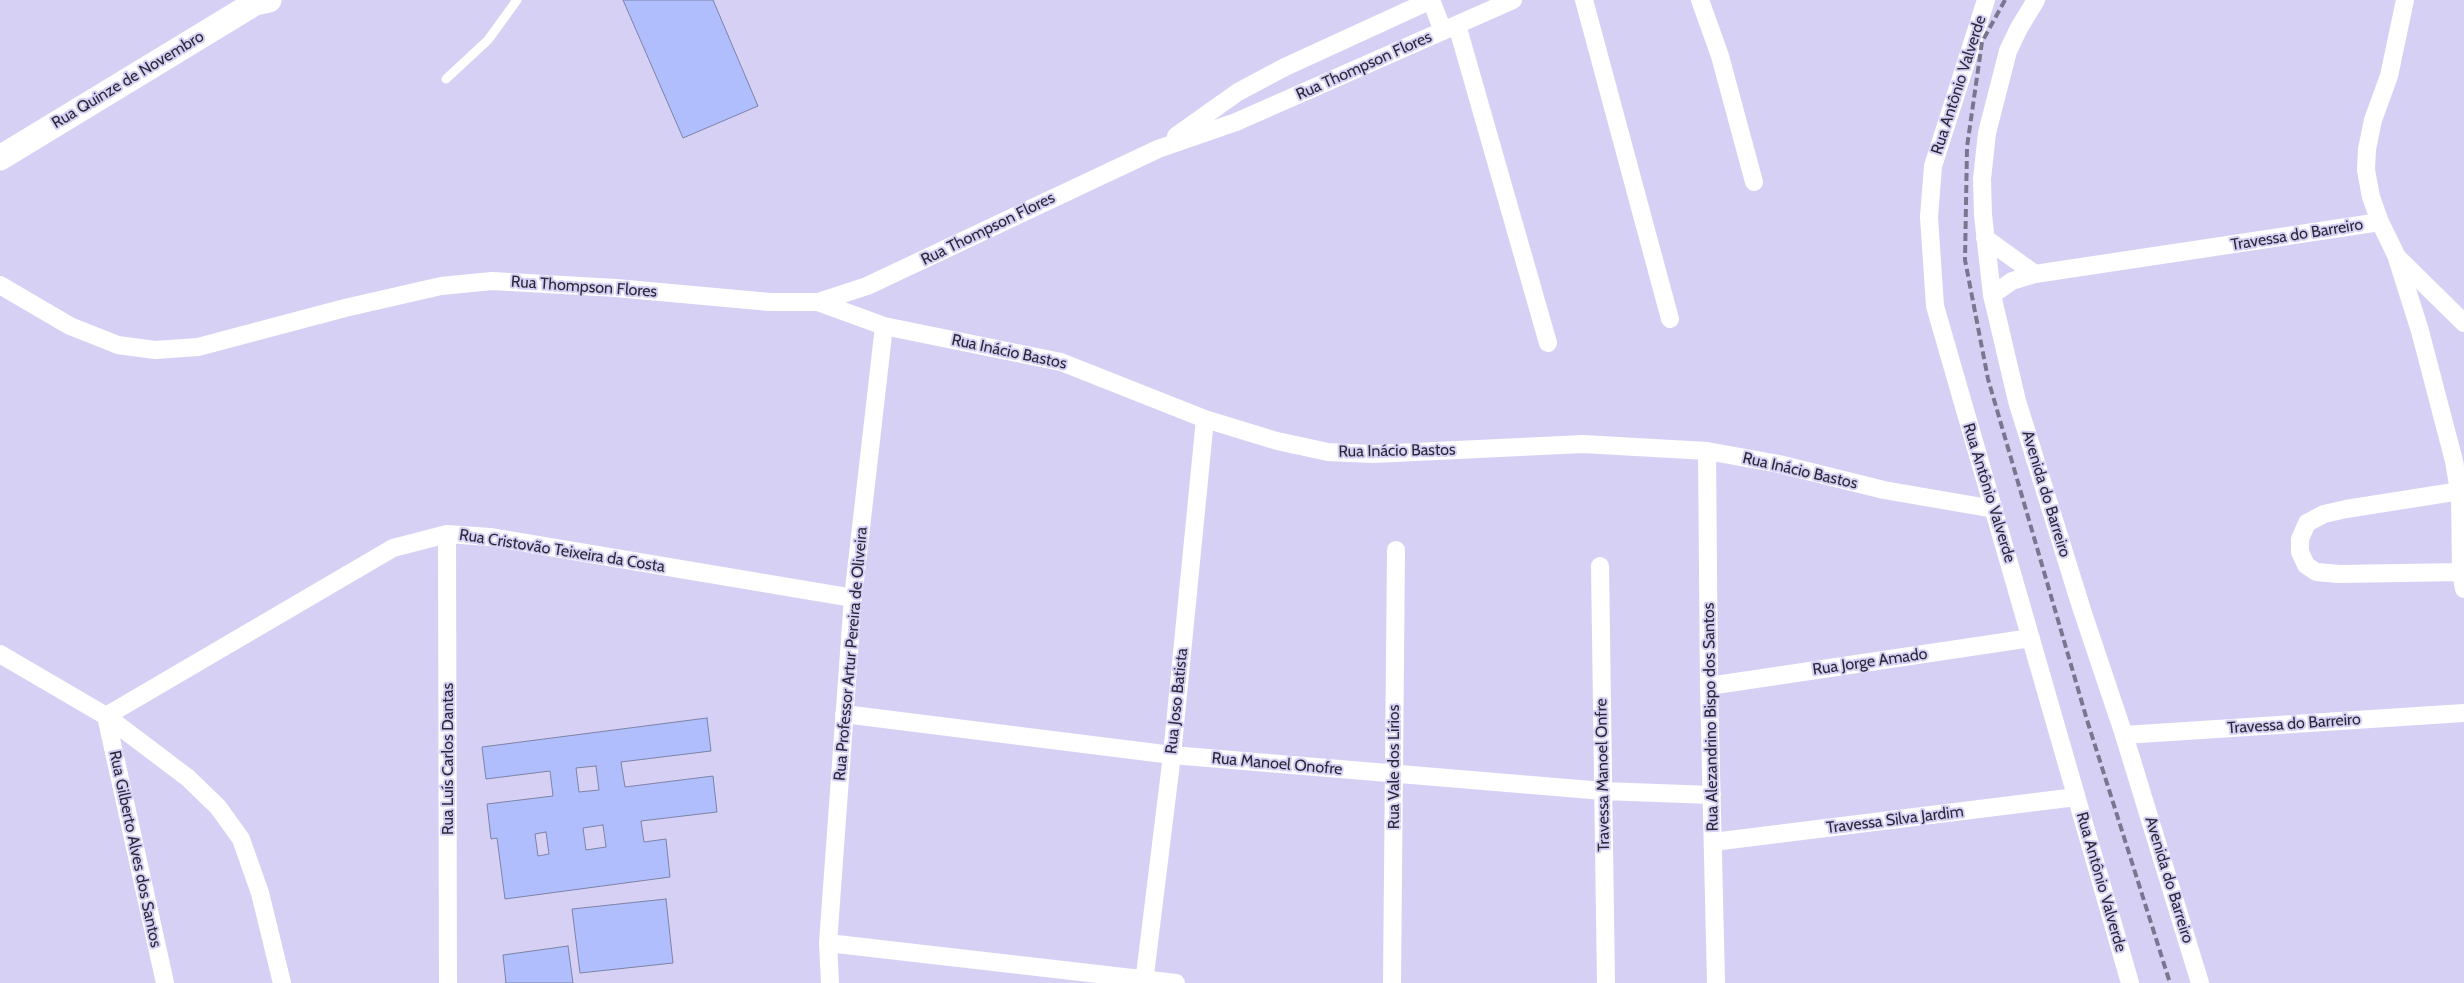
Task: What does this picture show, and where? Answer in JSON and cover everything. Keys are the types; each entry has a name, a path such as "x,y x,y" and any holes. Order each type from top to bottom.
{"main road":[{"name":"Rua Quinze de Novembro","path":"0,158 260,1"}],"street":[{"path":"1431,0 1450,28 1548,343"},
{"name":"Rua Thompson Flores","path":"1158,149 1238,92 1285,67 1431,0"},
{"name":"Rua Thompson Flores","path":"0,286 70,326 118,345 155,350 198,347 345,308 431,289 492,281 616,288 770,302 818,302 867,286 1158,149 1236,122 1513,0"},
{"path":"1584,0 1670,319"},
{"path":"1700,0 1720,56 1754,182"},
{"name":"Rua Antônio Valverde","path":"1986,0 1933,166 1929,217 1935,306 1952,373 1994,509 2130,983"},
{"name":"Avenida do Barreiro","path":"2036,0 2008,51 1987,134 1982,179 1985,238 1992,295 2017,401 2082,610 2124,735 2200,983"},
{"name":"Travessa do Barreiro","path":"1992,295 2012,281 2036,274 2380,222 2371,197 2366,170 2367,149 2373,120 2389,76 2405,0"},
{"path":"2380,222 2397,257 2440,402 2460,492 2463,583 2316,572 2306,565 2300,552 2300,539 2307,523 2324,514 2460,492"},
{"path":"1985,238 2036,274"},
{"path":"2397,257 2464,323"},
{"name":"Rua Inácio Bastos","path":"818,302 884,326 1062,362 1205,419 1277,441 1328,452 1373,454 1583,444 1707,451 1778,464 1884,490 1994,509"},
{"name":"Rua Professor Artur Pereira de Oliveira","path":"830,983 828,942 853,598 884,326"},
{"name":"Rua Joso Batista","path":"1144,981 1172,755 1205,419"},
{"name":"Rua Alezandrino Bispo dos Santos","path":"1707,451 1709,686 1716,983"},
{"name":"Rua Cristovão Teixeira da Costa","path":"106,716 393,548 447,534 490,537 853,598"},
{"name":"Rua Luís Carlos Dantas","path":"447,534 448,983"},
{"name":"Rua Vale dos Lírios","path":"1392,983 1396,550"},
{"name":"Travessa Manoel Onfre","path":"1600,566 1606,983"},
{"name":"Rua Jorge Amado","path":"1709,686 2031,638"},
{"path":"0,654 106,716 188,778 218,807 241,839 260,893 282,983"},
{"name":"Travessa do Barreiro","path":"2124,735 2464,713"},
{"name":"Rua Manoel Onofre","path":"844,714 1172,755 1603,791 1712,795"},
{"name":"Rua Gilberto Alves dos Santos","path":"106,716 164,983"},
{"name":"Travessa Silva Jardim","path":"1713,842 2076,797"},
{"path":"828,942 1144,981 1176,983"}],"lane":[{"path":"446,79 488,40 517,0"}],"building":[{"path":"623,0 713,0 758,106 683,138"},
{"path":"707,718 711,751 621,762 625,787 713,776 717,812 641,821 644,842 666,839 670,877 505,899 497,838 491,839 487,804 553,796 550,771 486,779 482,747","holes":["596,766 599,790 579,792 576,768","603,825 606,847 586,850 583,828","546,832 549,854 538,856 535,834"]},
{"path":"666,899 673,963 580,973 572,909"},
{"path":"568,946 573,983 506,983 503,955"}],"railway":[{"path":"2005,0 1982,42 1967,147 1965,260 1988,379 2087,720 2170,983"}]}
